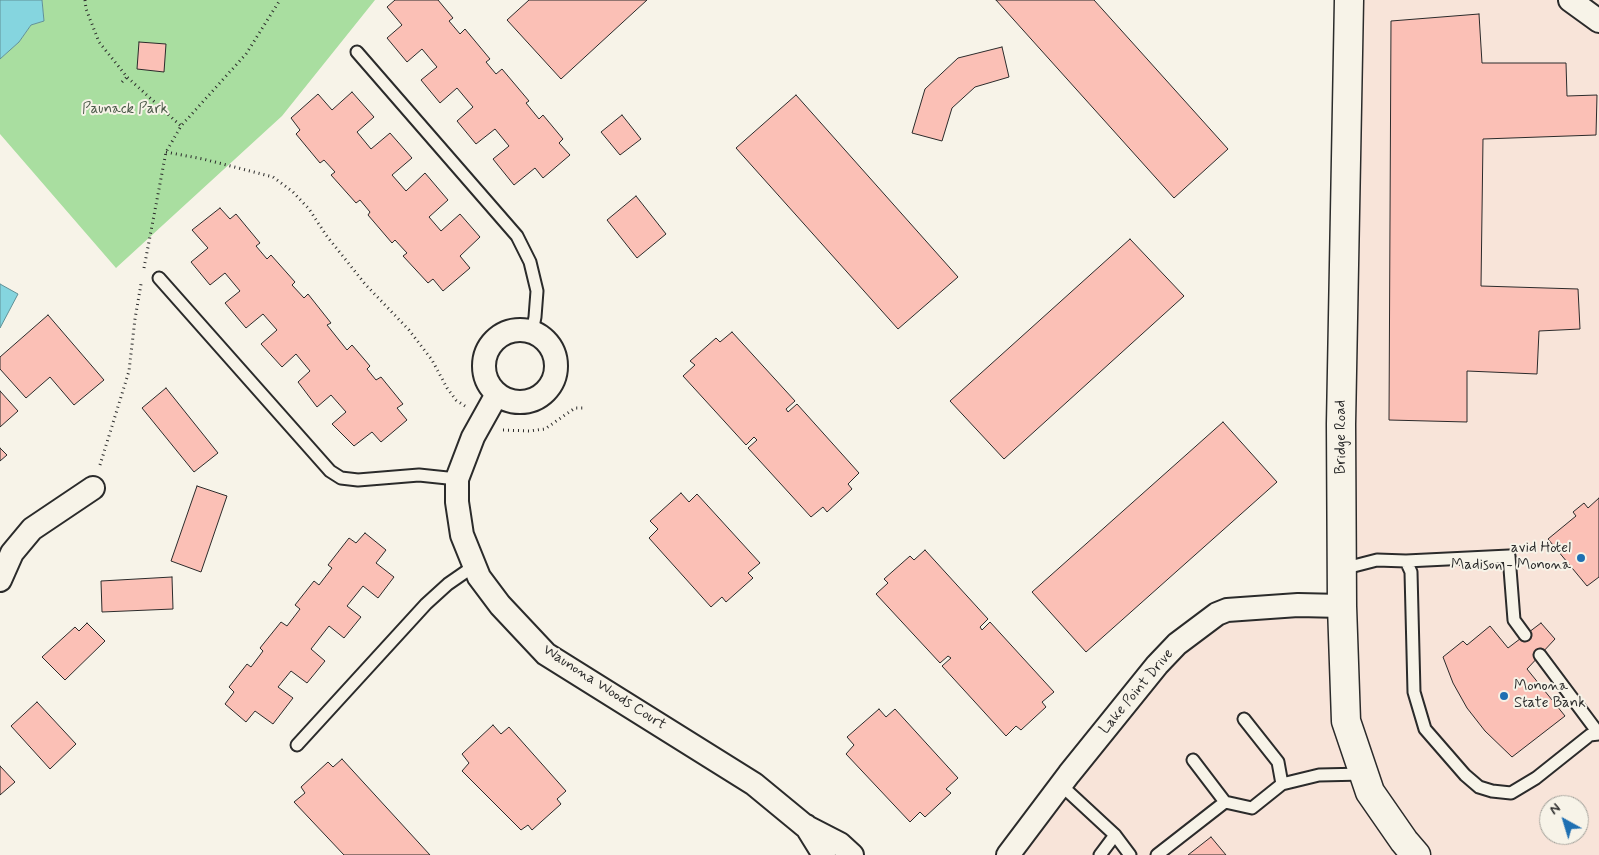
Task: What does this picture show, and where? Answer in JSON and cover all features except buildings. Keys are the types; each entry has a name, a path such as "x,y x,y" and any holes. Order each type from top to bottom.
{"street":[{"name":"Bridge Road","path":"1349,0 1341,424 1342,606 1346,721 1367,783 1404,841 1416,855"},
{"path":"1570,0 1599,21"},
{"path":"520,330 532,332 542,337 550,346 555,356 554,380 540,397 529,402 507,400 497,394 489,385 484,361 496,339 507,333 520,330"},
{"name":"Waunona Woods Court","path":"497,394 473,437 457,479 457,502 462,535 474,566 479,577 500,605 546,654 754,784 805,826 840,844 852,855"},
{"path":"0,580 12,553 32,529 93,488"},
{"name":"Lake Point Drive","path":"1008,855 1157,665 1177,644 1217,614 1227,610 1298,605 1342,606"},
{"path":"1367,783 1398,855"},
{"name":"Waunona Woods Court","path":"805,826 824,855"}],"lane":[{"path":"357,52 517,236 530,262 537,291 536,317 532,332"},
{"path":"158,278 330,471 341,478 358,480 419,474 457,479"},
{"path":"1342,569 1377,560 1406,562 1509,556 1514,620 1525,635"},
{"path":"1406,562 1411,572 1414,692 1425,729 1465,775 1478,787 1511,793 1536,778 1590,735 1599,734"},
{"path":"296,745 426,604 448,584 474,566"},
{"path":"1540,655 1599,734"},
{"path":"1244,719 1278,762 1282,784"},
{"path":"1193,760 1225,802 1252,808 1282,784 1319,775 1367,783"},
{"path":"1061,785 1115,835 1130,855"},
{"path":"1157,855 1225,802"},
{"path":"1100,855 1115,835"}],"path":[{"path":"85,0 86,9 99,42 128,77 181,126"},
{"path":"143,272 166,152 181,126 246,54 280,0"},
{"path":"122,82 128,77"},
{"path":"166,152 203,159 273,177 293,192 309,209 326,235 365,284 409,330 432,360 447,388 456,400 468,408 481,422 500,429 528,431 545,429 575,408 583,408"},
{"path":"93,488 129,371 141,281"}],"shaded area":[{"path":"1349,0 1599,0 1599,855 1008,855 1069,774 1217,614 1342,606"}],"green space":[{"name":"Paunack Park","path":"42,0 375,0 282,116 116,268 0,134 0,59 19,42 31,25 44,21"}],"water":[{"path":"0,0 42,0 44,21 31,25 19,42 0,59"},
{"path":"0,284 18,294 0,328"}],"place":[{"name":"avid Hotel Madison - Monona","path":"1581,558"},
{"name":"Monona State Bank","path":"1504,696"}]}
